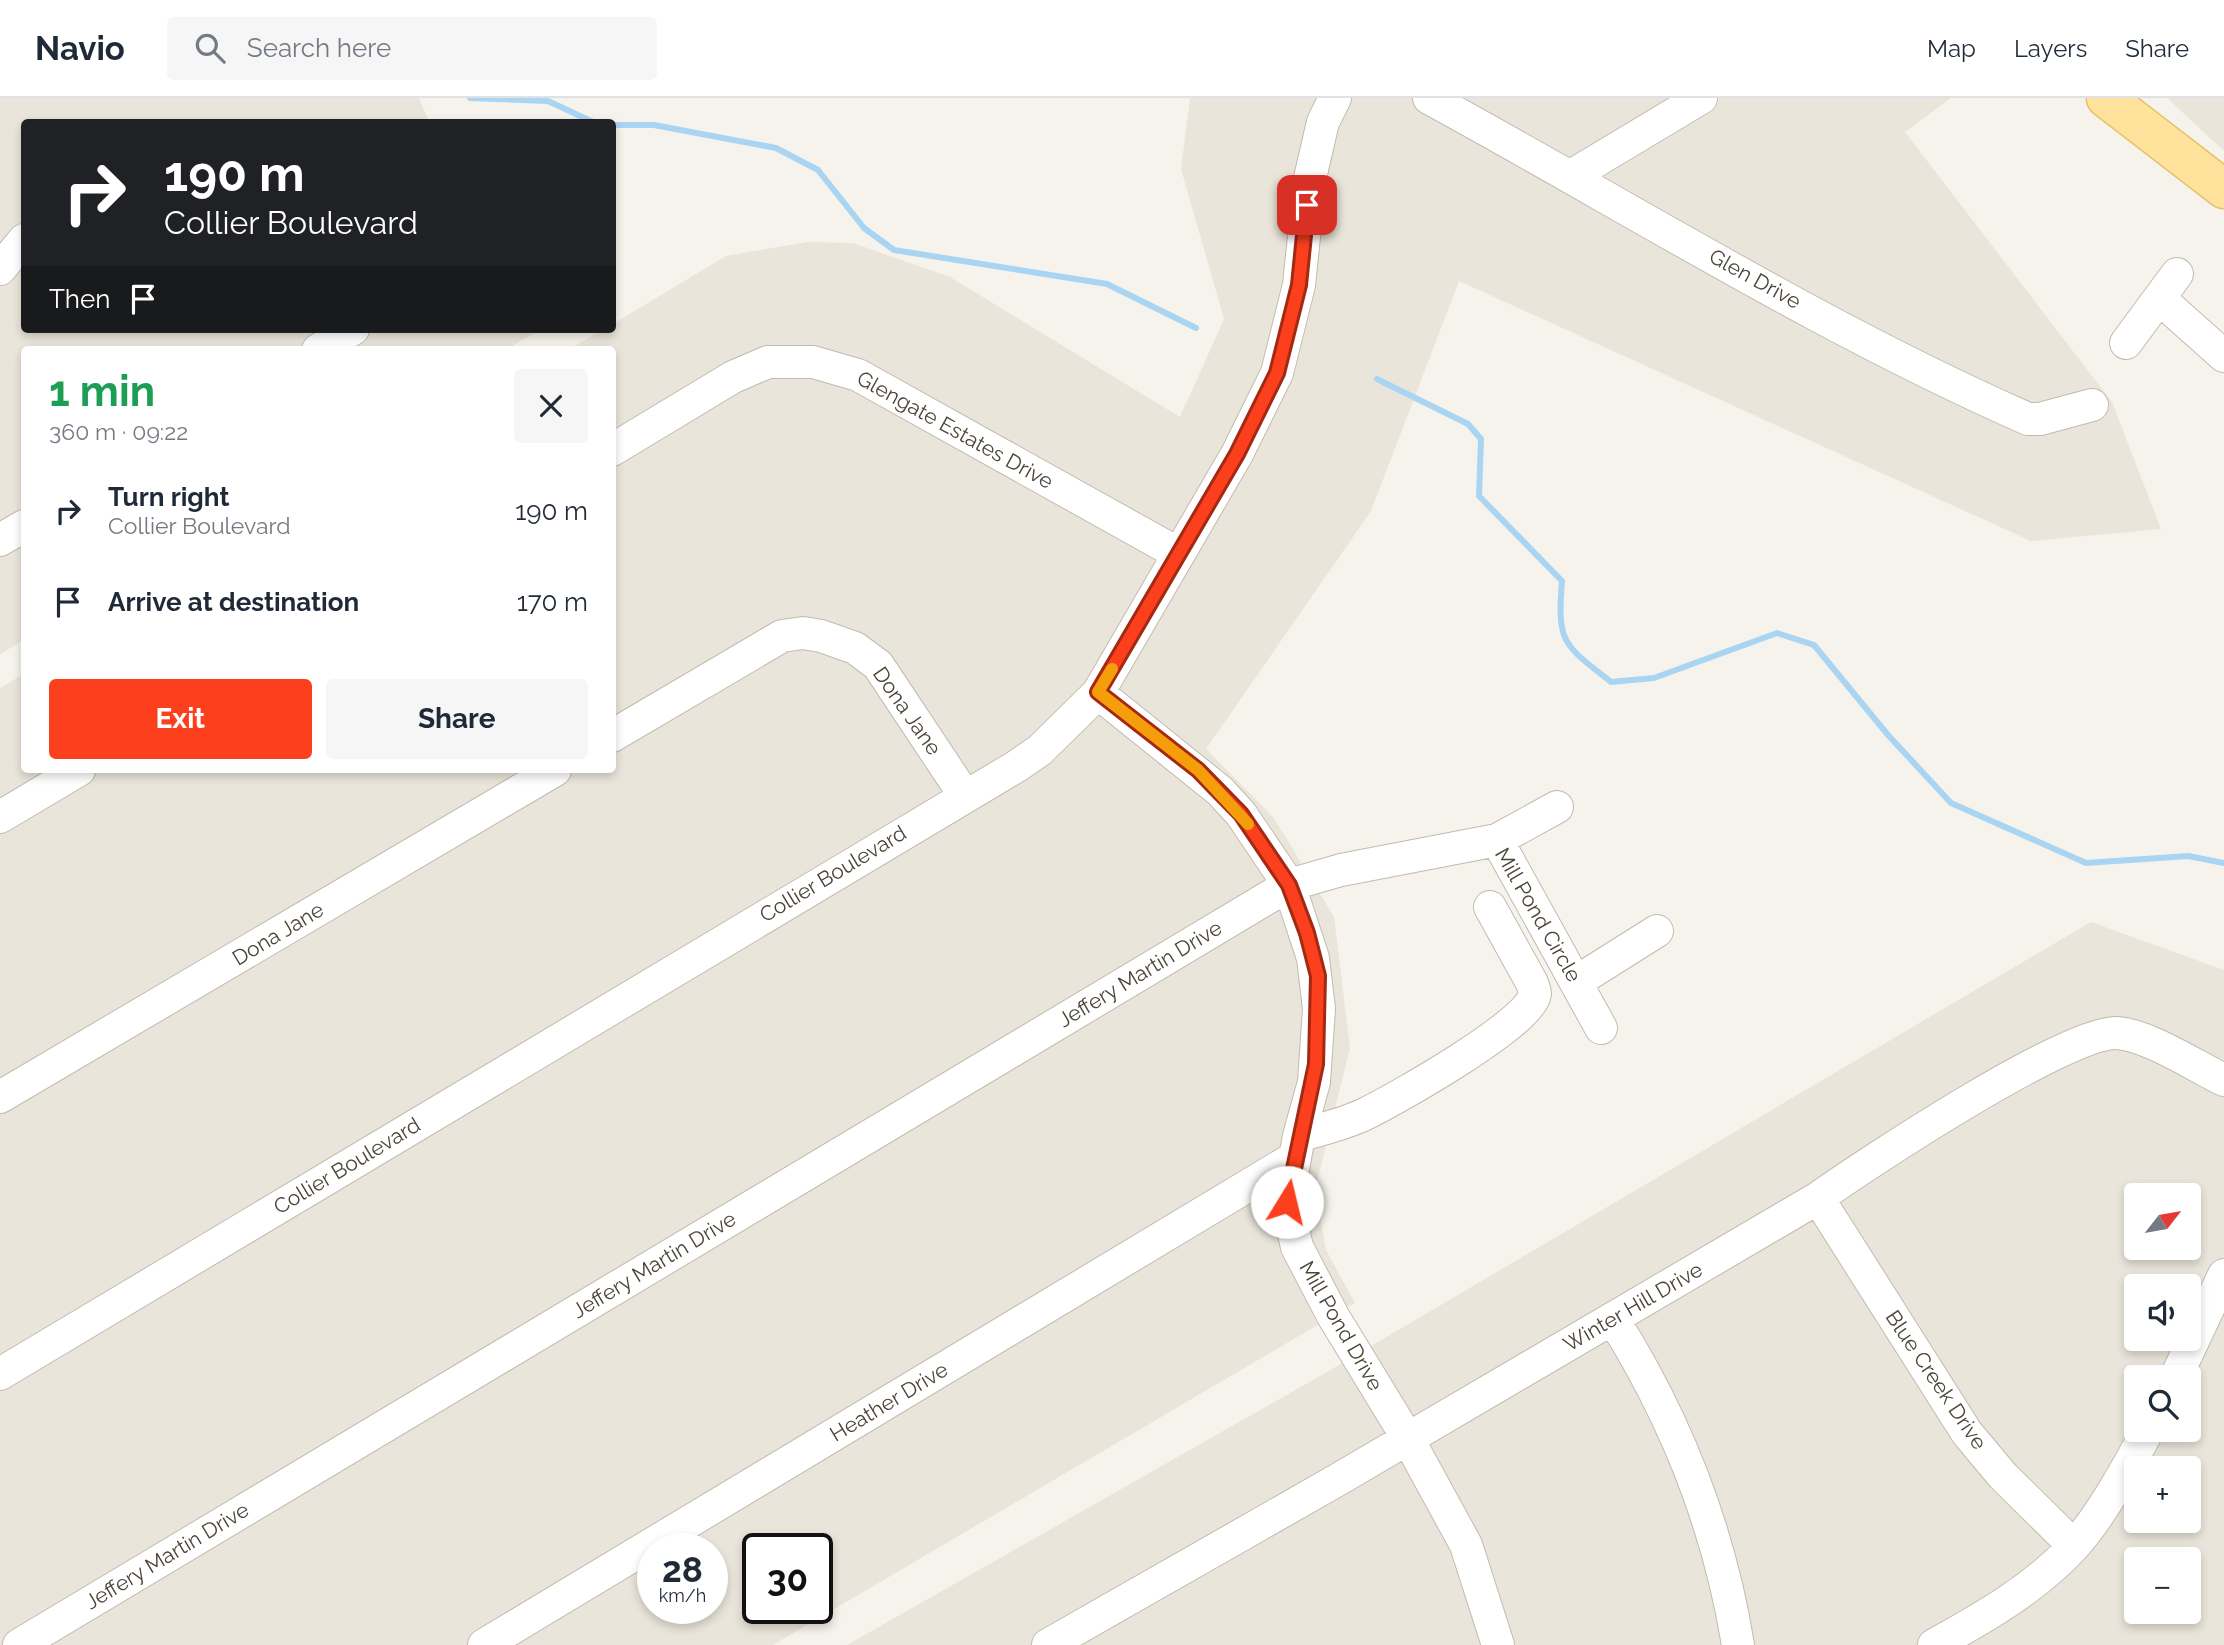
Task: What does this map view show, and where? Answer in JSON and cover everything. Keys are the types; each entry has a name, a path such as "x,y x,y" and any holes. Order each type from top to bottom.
{"main road":[{"path":"2106,98 2224,189"}],"street":[{"name":"Collier Boulevard","path":"0,1374 1040,750 1098,692 1237,454 1277,373 1299,285 1310,178 1323,121 1335,98"},
{"name":"Glen Drive","path":"1429,98 1739,271 1983,399 2028,419 2040,419 2092,405"},
{"path":"1571,176 1701,98"},
{"path":"2126,343 2168,286 2224,356"},
{"path":"324,346 346,333"},
{"name":"Glengate Estates Drive","path":"616,448 733,377 768,362 813,362 858,375 1179,554"},
{"path":"0,540 21,528"},
{"name":"Dona Jane","path":"616,734 782,636 803,633 855,648 878,665 965,796"},
{"name":"Mill Pond Drive","path":"1098,692 1220,791 1241,814 1289,885 1307,933 1318,976 1316,1064 1296,1147 1287,1202 1297,1247 1333,1316 1408,1439 1466,1545 1498,1645"},
{"path":"0,817 74,773"},
{"name":"Dona Jane","path":"0,1097 550,773"},
{"path":"1497,840 1557,807"},
{"name":"Mill Pond Circle","path":"1289,885 1341,870 1497,840 1601,1028"},
{"name":"Jeffery Martin Drive","path":"19,1645 1289,885"},
{"name":"Heather Drive","path":"484,1645 1296,1147 1363,1115 1470,1054 1529,1006 1535,994 1532,983 1490,906"},
{"path":"1576,982 1657,931"},
{"name":"Winter Hill Drive","path":"1048,1645 1408,1439 1818,1198 1859,1168 2022,1071 2103,1034 2115,1033 2140,1039 2224,1080"},
{"name":"Blue Creek Drive","path":"1818,1198 1967,1433 2003,1476 2074,1546"},
{"path":"2182,1365 2224,1275"},
{"path":"1612,1319 1648,1374 1681,1444 1716,1544 1738,1645"},
{"path":"1934,1645 1990,1615 2074,1546 2140,1442"}],"shaded area":[{"path":"0,98 419,98 428,119 21,119 21,333 534,333 513,346 21,346 21,642 0,654"},
{"path":"1190,98 1951,98 1905,132 2112,402 2161,529 2031,541 1459,281 1371,511 1206,749 1274,818 1334,917 1350,1048 1315,1190 1326,1250 1355,1303 833,1610 833,1533 742,1533 742,1624 809,1624 773,1645 0,1645 0,688 21,676 21,773 616,773 616,346 575,346 597,333 616,333 616,322 726,256 808,242 853,243 950,277 1180,417 1224,319 1181,169"},
{"path":"2167,98 2224,98 2224,151"},
{"path":"2091,922 2224,970 2224,1645 847,1645 1327,1372"}],"waterway":[{"path":"470,98 548,101 587,119"},
{"path":"616,125 654,125 776,148 818,170 864,228 894,250 1107,284 1196,328"},
{"path":"1377,379 1468,424 1481,439 1479,496 1562,581 1561,618 1567,641 1582,659 1611,682 1654,678 1777,633 1814,645 1888,735 1951,803 2086,863 2188,856 2224,863"}],"slow traffic":[{"path":"1112,669 1098,692 1142,729 1198,770 1248,824"}],"route":[{"path":"1287,1202 1294,1158 1314,1082 1316,1064 1318,976 1307,933 1289,885 1241,814 1198,770 1142,729 1098,692 1237,454 1277,373 1299,285 1307,205"}]}
